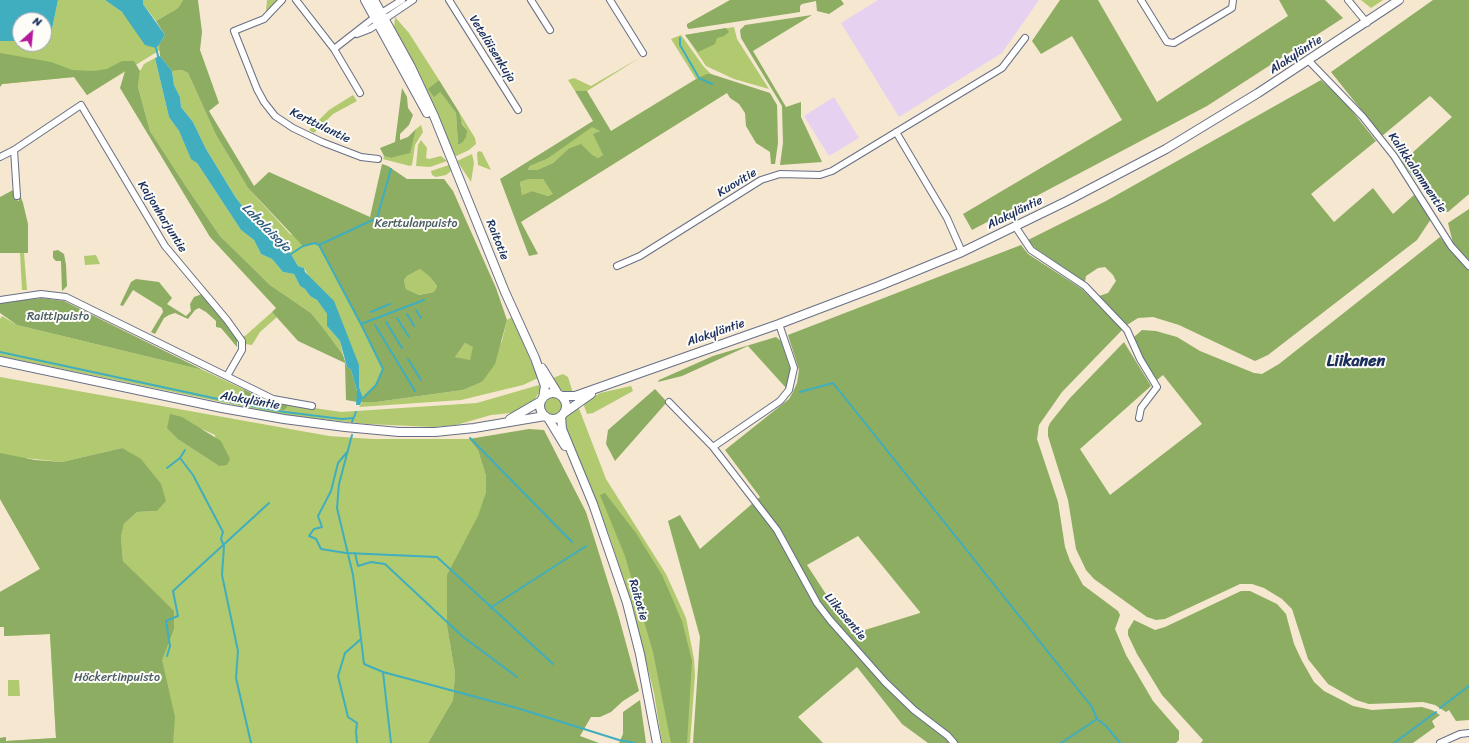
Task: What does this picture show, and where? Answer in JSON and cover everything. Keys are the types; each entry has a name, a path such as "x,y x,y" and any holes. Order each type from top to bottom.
{"main road":[{"name":"Raitotie","path":"365,0 380,19"},
{"name":"Raitotie","path":"374,0 380,19 438,131 535,358 545,386 542,400"},
{"name":"Alakyläntie","path":"559,395 575,396 778,324 879,286 962,252 1166,149 1309,61 1399,0"},
{"name":"Raitotie","path":"535,358 559,395"},
{"name":"Alakyläntie","path":"0,361 222,408 336,426 412,432 458,430 547,417"},
{"name":"Alakyläntie","path":"562,414 578,402 611,383"},
{"path":"550,394 559,395 565,404 562,414 553,419 547,417 540,409 542,400 550,394"},
{"name":"Alakyläntie","path":"499,424 521,414 542,400"},
{"name":"Raitotie","path":"562,414 562,429 613,558 627,603 640,654 657,743"},
{"name":"Raitotie","path":"547,417 578,468"}],"street":[{"name":"Kerttulantie","path":"282,0 264,19 234,31 257,88 275,116 290,127 322,142 362,157 378,159"},
{"path":"296,0 334,49 360,92"},
{"path":"334,49 353,36 370,30 402,0"},
{"path":"380,19 413,0"},
{"name":"Veteläisenkuja","path":"449,0 518,110"},
{"path":"531,0 550,30"},
{"path":"610,0 643,53"},
{"path":"1141,0 1166,42 1174,43 1232,8 1233,0"},
{"path":"1348,0 1367,23"},
{"name":"Kuovitie","path":"616,266 640,256 761,180 780,174 820,175 832,171 1002,68 1025,38"},
{"name":"Kalikkalammentie","path":"1309,61 1363,117 1394,156 1451,246 1469,266"},
{"name":"Kaijonharjuntie","path":"14,150 81,105 165,246 227,320 242,341 242,350 227,376"},
{"path":"896,132 947,218 962,252"},
{"path":"0,157 14,150 17,196"},
{"path":"1015,226 1024,243 1031,250 1085,286 1127,330 1140,360 1157,387 1141,408 1139,418"},
{"path":"0,300 41,294 66,297 273,399 312,406"},
{"path":"713,447 780,401 789,390 794,368 778,324"},
{"name":"Liikasentie","path":"669,402 713,447 777,530 817,603 830,620 885,682 914,710 948,736 954,743"},
{"path":"1440,743 1460,734 1469,733"}],"shaded area":[{"path":"878,0 1039,0 1002,53 899,117 841,23"},
{"path":"834,97 859,138 829,156 804,116"}],"green space":[{"path":"58,0 105,0 122,12 156,48 159,45 160,50 87,95 74,77 2,84 0,87 0,41 12,41 12,52 52,52 52,29"},
{"path":"143,0 183,0 178,8 156,21 143,4"},
{"name":"Kerttulanpuisto","path":"183,0 198,0 202,32 200,50 219,103 209,111 254,186 269,172 370,217 382,164 388,166 407,179 444,179 453,191 496,288 507,320 495,364 482,382 463,390 376,402 361,402 376,385 383,369 319,246 315,243 303,246 248,188 216,135 188,73 182,70 172,71 160,56 159,45 165,35 156,21 178,8","holes":["420,269 430,277 437,286 434,292 419,295 406,289 404,280 407,276","465,343 473,347 470,360 455,357"]},
{"path":"267,0 278,0 266,12 266,11"},
{"path":"730,0 841,0 844,4 829,14 817,11 816,1 802,4 800,6 800,12 689,29 687,27 687,24"},
{"path":"1060,0 1098,0 1157,102 1288,16 1279,0 1325,0 1343,18 1207,106 972,230 963,214 1122,120 1072,36 1041,54 1032,41"},
{"path":"1361,0 1383,0 1371,8"},
{"path":"1433,0 1469,0 1469,194 1448,212 1440,212 1402,162 1452,117 1430,96 1382,136 1331,72"},
{"path":"812,15 753,51 786,107 801,102 801,117 822,162 780,165 783,143 782,106 741,38 740,30 745,25"},
{"path":"395,17 409,33 439,80 429,89 440,92 456,113 458,145 462,143 465,128 460,119 459,112 475,138 476,144 469,150 454,157 443,127 425,88 394,29"},
{"path":"734,27 737,39 769,89 734,79 706,66 685,35"},
{"path":"726,28 729,32 724,36 717,38 715,44 698,52 685,35"},
{"path":"681,35 704,67 711,74 696,79 671,39"},
{"path":"0,53 51,62 72,70 94,71 107,69 122,61 134,61 140,71 138,87 150,131 185,185 220,236 270,285 311,313 343,355 347,367 351,370 357,391 357,402 346,400 345,363 298,341 272,312 276,308 210,237 120,88 125,71 87,95 74,77 2,84 0,87"},
{"path":"641,57 587,91 575,91 568,80 574,78 591,86"},
{"path":"155,58 169,117 179,131 191,158 197,163 241,230 254,240 261,254 272,259 283,272 294,274 300,286 305,289 310,296 317,300 327,314 327,326 340,341 343,355 311,313 270,285 220,236 150,131 138,87 140,71 144,64"},
{"path":"182,70 188,73 216,135 248,188 290,234 319,245 383,369 376,385 363,398 359,387 358,365 304,268 298,266 291,254 257,224 236,198 206,149 193,122 181,107 180,97 174,85 172,71"},
{"path":"707,74 711,74 770,93 777,105 778,143 775,164 771,164 770,152 756,143 746,126 745,113 739,104 730,98 727,93 521,222 538,254 529,256 500,179 593,121 575,91 587,91 611,131 696,79","holes":["592,127 600,131 593,134 603,155 598,158 592,155 581,144 568,149 553,163 537,170 528,170 530,166 547,159","529,179 543,179 553,194 548,196 532,191 522,195 520,182"]},
{"path":"439,80 459,112 462,124 467,131 466,137 462,143 458,145 456,113 440,92 434,97 428,89"},
{"path":"1321,80 1344,101 1376,141 1311,194 1334,222 1373,188 1393,214 1414,195 1431,219 1417,240 1268,355 1255,361 1179,325 1153,317 1138,318 1127,325 1099,296 1108,293 1116,281 1113,275 1105,267 1098,268 1086,276 1085,282 1035,248 1028,240 1106,201"},
{"path":"402,88 407,97 408,108 413,115 409,125 400,134 400,140 408,137 416,129 410,153 391,158 384,156 380,148 395,142"},
{"path":"353,95 357,101 333,114 314,133 309,130 329,110"},
{"path":"421,125 423,132 415,145 412,165 410,166 383,159 384,156 391,158 409,153 416,129"},
{"path":"592,126 600,131 594,134 603,155 598,158 568,149 553,163 537,170 528,171 530,166 547,159"},
{"path":"421,140 427,148 426,158 429,159 441,156 447,161 430,167 416,166 418,145"},
{"path":"479,151 482,152 491,170 478,165 477,153"},
{"path":"472,154 474,163 471,182 457,161"},
{"path":"449,165 451,171 446,175 436,177 432,175 431,171"},
{"path":"529,179 543,179 554,194 548,196 532,191 522,195 520,182"},
{"path":"13,190 13,198 19,201 20,195 28,224 28,253 0,253 0,197"},
{"path":"1469,209 1469,263 1453,243 1448,223"},
{"path":"1440,237 1451,251 1469,267 1469,720 1456,721 1449,710 1446,712 1435,705 1423,702 1369,704 1356,700 1328,684 1308,659 1292,609 1282,599 1264,588 1252,584 1240,584 1165,619 1156,620 1147,617 1094,579 1086,570 1076,549 1068,500 1048,436 1048,428 1050,423 1070,398 1124,342 1151,386 1080,449 1110,495 1202,424 1163,375 1157,380 1145,364 1134,337 1142,330 1156,331 1177,337 1200,351 1254,373 1262,374 1279,364"},
{"path":"1021,245 1028,254 1082,289 1123,329 1062,392 1039,425 1037,439 1058,502 1065,547 1070,561 1083,585 1118,611 1120,615 1115,629 1126,655 1153,701 1179,731 1179,740 1176,743 928,743 902,724 857,667 798,717 823,743 693,743 700,637 668,521 680,515 700,549 760,497 725,450 789,399 793,392 797,383 799,370 788,335","holes":["858,536 920,612 852,634 807,565"]},
{"path":"58,250 64,254 66,265 67,286 62,291 61,261 56,261 53,258 53,251"},
{"path":"20,253 24,253 27,290 22,290"},
{"path":"96,255 100,264 85,265 84,256"},
{"path":"420,269 430,277 437,286 434,292 419,295 406,289 404,280 407,276"},
{"path":"136,279 159,282 172,298 167,304 186,316 191,311 190,304 194,297 202,294 231,329 237,339 237,347 221,328 216,327 216,321 199,308 195,310 188,319 175,313 169,315 164,318 155,334 151,332 163,312 162,308 133,290 123,306 120,305 131,282"},
{"name":"Raittipuisto","path":"41,298 64,301 203,370 17,325 0,313 0,303"},
{"path":"272,312 277,317 260,332 252,345 245,344 243,336 245,336"},
{"path":"2,316 17,325 203,370 243,389 248,403 287,404 341,412 477,403 539,385 541,389 531,406 511,413 491,415 456,425 434,427 367,424 284,415 0,356 0,319"},
{"path":"512,317 538,378 523,385 461,400 359,407 362,402 376,402 463,390 482,382 502,341 507,320"},
{"path":"776,337 781,341 790,368 791,375 787,389 748,346 682,376 658,382 659,380 713,356"},
{"path":"465,343 474,347 470,361 455,357"},
{"path":"563,374 568,377 573,393 566,393 560,389 553,378"},
{"path":"0,377 329,436 372,439 469,439 478,450 486,476 486,492 447,626 455,673 453,700 428,743 0,743 0,738 6,737 6,741 56,738 50,634 4,636 4,627 0,627 0,592 40,569 0,499","holes":["202,429 215,435 219,466 179,440","122,448 157,511 137,512 124,524 121,537 123,561 135,573 170,639 25,458 62,462"]},
{"path":"631,386 633,391 593,413 587,414 583,403 600,393"},
{"path":"243,389 271,403 287,404 287,407 284,410 248,403"},
{"path":"655,389 667,402 615,461 606,444 608,430"},
{"path":"553,397 559,400 562,406 559,412 553,415 547,412 544,406 547,400"},
{"path":"578,406 606,479 666,574 686,618 694,659 695,675 690,743 662,743 654,693 631,601 608,532 566,433 564,421 570,412"},
{"path":"170,414 182,417 221,441 230,459 227,465 219,466 179,440 167,428"},
{"path":"529,429 544,430 586,512 618,614 639,691 623,701 611,712 600,717 591,717 580,736 599,743 428,743 453,700 455,673 447,626 447,575 478,516 486,492 486,476 478,450 469,439"},
{"name":"Höckertinpuisto","path":"122,448 141,459 161,484 166,501 157,511 137,512 124,524 121,537 123,561 174,611 174,629 162,660 175,717 173,743 0,743 0,738 6,737 6,741 56,738 50,634 4,636 4,627 0,627 0,592 40,569 0,499 0,453 35,460 62,462"},
{"path":"605,493 636,533 662,575 682,621 692,661 687,743 671,743 653,652 625,556 600,495"},
{"path":"1241,591 1250,591 1277,604 1286,614 1294,644 1302,661 1314,682 1324,691 1353,706 1372,710 1422,707 1432,710 1440,715 1432,721 1435,727 1413,743 1201,743 1203,740 1162,695 1137,654 1128,635 1128,630 1134,620 1155,630 1165,627"},
{"path":"8,680 19,680 20,696 8,696"},
{"path":"640,700 646,743 619,743 623,734 623,712"}],"water":[{"path":"0,0 58,0 52,29 52,12 12,12 12,41 0,41"},
{"path":"105,0 143,0 143,4 165,35 159,45 156,48 145,45 122,12"},
{"path":"160,56 172,71 174,85 180,97 181,107 193,122 206,149 236,198 257,224 291,254 298,266 304,268 305,272 334,301 359,365 359,387 363,398 360,405 356,405 357,391 351,370 347,367 340,341 327,326 327,314 317,300 310,296 305,289 300,286 294,274 283,272 272,259 261,254 254,240 241,230 197,163 191,159 179,131 169,117 155,58"}],"waterway":[{"path":"680,38 680,45 699,78 712,84"},
{"name":"Laholaisoja","path":"156,48 159,60"},
{"path":"319,245 377,218 391,169"},
{"path":"291,254 303,246 315,243 319,245 361,324 383,369 376,385 363,398"},
{"path":"361,324 424,300"},
{"path":"371,312 390,304"},
{"path":"416,310 421,318"},
{"path":"407,314 414,326"},
{"path":"397,318 409,337"},
{"path":"386,322 402,348"},
{"path":"375,325 415,391"},
{"path":"0,352 241,404 285,412 342,419 353,418"},
{"path":"408,359 421,380"},
{"path":"800,392 833,383 1092,707 1097,719"},
{"path":"352,422 356,412"},
{"path":"352,435 339,484 337,508 353,575 361,639 345,653 338,676 348,717 357,723 357,743"},
{"path":"470,438 572,542"},
{"path":"167,468 180,458 185,450"},
{"path":"348,451 338,463 331,491 318,516 322,527 314,529 309,536 316,539 321,549 346,553 437,557 553,664"},
{"path":"180,458 193,475 223,532 221,539 224,546 222,575 238,651 236,678 251,743"},
{"path":"167,656 170,646 166,621 178,616 173,591 269,503"},
{"path":"490,608 586,546"},
{"path":"355,553 358,566 371,562 385,564 462,636 517,677"},
{"path":"361,639 364,664 383,672 391,743"},
{"path":"383,672 517,708 619,740 635,743"},
{"path":"1440,708 1469,686"},
{"path":"1394,743 1436,712"},
{"path":"1061,743 1097,719 1106,726 1120,743"}],"district":[{"name":"Liikanen","path":"1356,362"}]}
